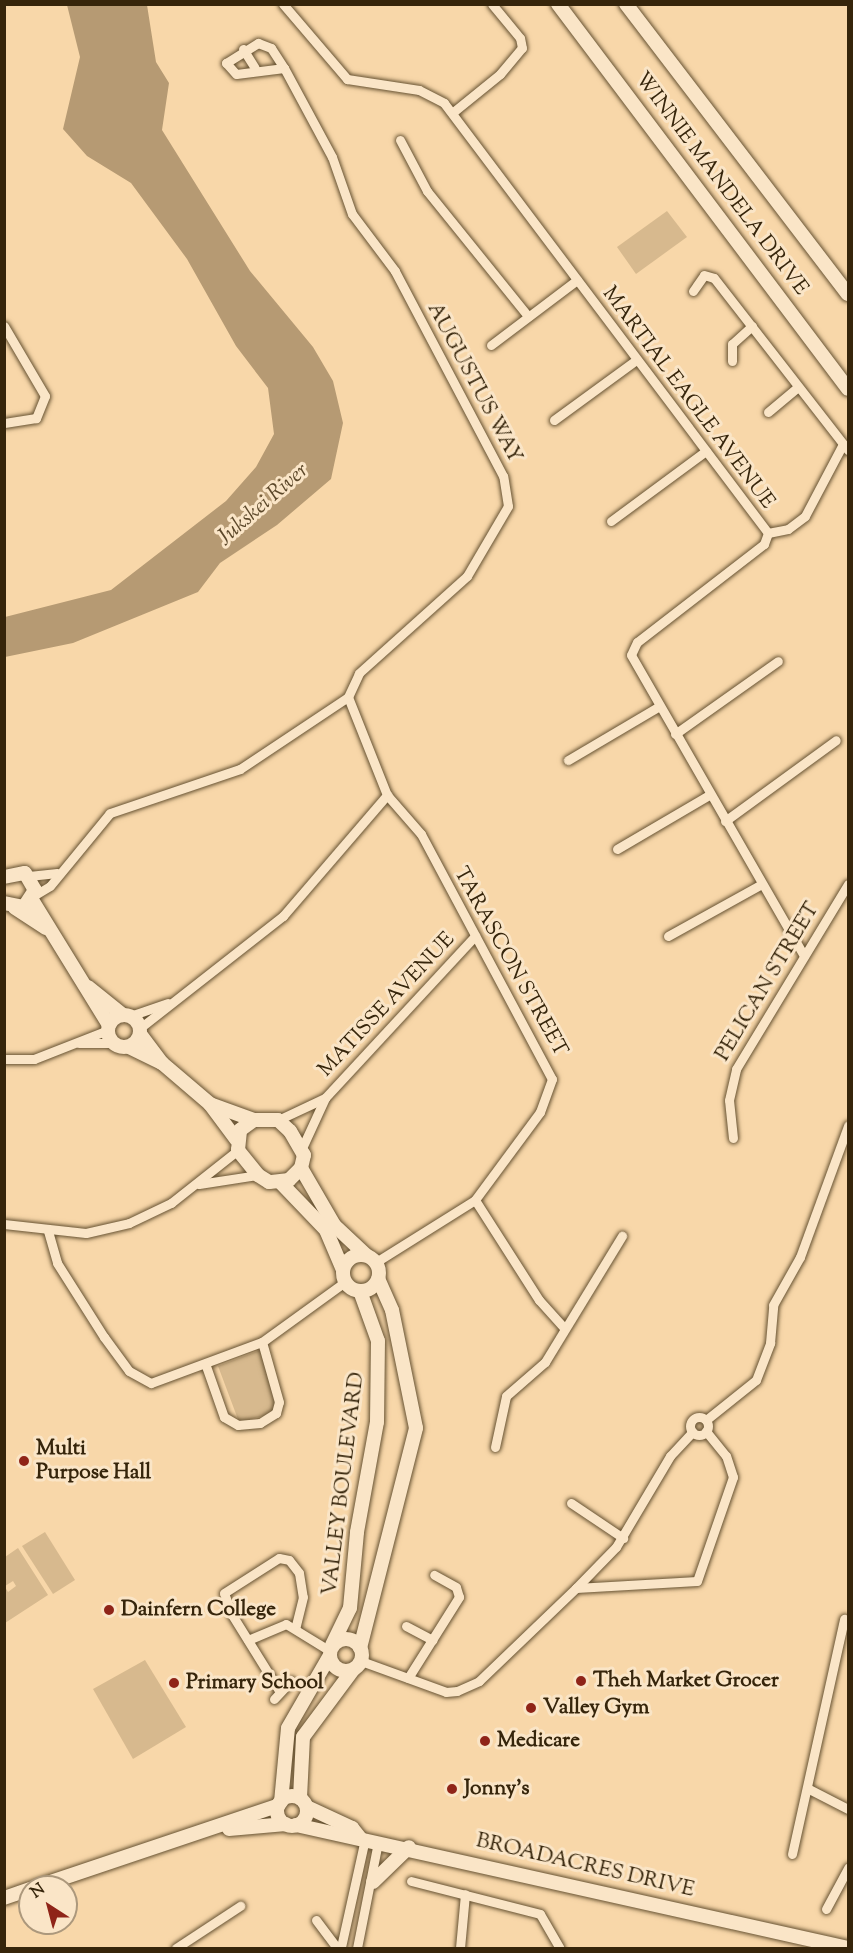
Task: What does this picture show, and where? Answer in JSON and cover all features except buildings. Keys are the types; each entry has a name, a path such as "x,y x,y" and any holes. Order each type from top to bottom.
{"street":[{"name":"MARTIAL EAGLE AVENUE","path":"283,4 347,79 419,90 452,113 768,533 764,544 634,646 632,660 804,956"},
{"path":"452,113 501,74 522,48 520,38 492,4"},
{"name":"WINNIE MANDELA DRIVE","path":"558,4 849,389"},
{"name":"WINNIE MANDELA DRIVE","path":"626,4 849,294"},
{"name":"AUGUSTUS WAY","path":"33,898 50,886 57,873 110,813 240,769 348,697 359,673 467,576 502,524 507,489 395,271 352,214 332,157 284,68 264,44 243,49"},
{"path":"255,68 243,49 227,60 228,69 236,74 255,68 284,68"},
{"path":"400,140 427,191 528,316"},
{"path":"693,291 700,278 711,276 846,447 805,516 788,529 768,533"},
{"path":"491,345 577,280"},
{"path":"4,326 45,396 36,418 4,423"},
{"path":"732,361 732,344 752,326"},
{"path":"554,420 636,360"},
{"path":"768,412 798,387"},
{"path":"611,521 706,451"},
{"path":"675,734 778,661"},
{"name":"TARASCON STREET","path":"348,697 387,795 421,834 552,1079 540,1112 476,1200 371,1259"},
{"path":"568,760 658,707"},
{"path":"725,821 836,740"},
{"path":"129,1047 140,1031 168,1003 283,916 387,795"},
{"path":"617,849 709,795"},
{"path":"8,870 29,876 57,873"},
{"path":"29,876 33,898 45,928 84,984 109,1028 114,1043"},
{"path":"668,936 762,884"},
{"name":"PELICAN STREET","path":"733,1138 731,1080 849,884"},
{"path":"10,906 33,898"},
{"path":"10,906 45,928"},
{"name":"MATISSE AVENUE","path":"302,1148 325,1098 475,936"},
{"path":"84,984 126,1016 140,1031 162,1063"},
{"path":"4,1059 34,1059 79,1043 109,1028 126,1016 168,1003"},
{"path":"79,1043 114,1043 129,1047 162,1063 210,1104 258,1175"},
{"name":"MATISSE AVENUE","path":"278,1120 325,1098"},
{"path":"199,1184 258,1175 281,1183 326,1230 344,1276 360,1291 378,1279 371,1259 334,1225 301,1168 302,1148 278,1120 254,1120 210,1104"},
{"path":"4,1224 48,1231 86,1233 129,1223 199,1184 237,1144 254,1120"},
{"path":"330,1651 347,1639 358,1660 446,1692 464,1689 576,1587 623,1538 670,1456 692,1432 695,1418 706,1420 756,1380 770,1342 773,1305 808,1237 849,1126"},
{"path":"281,1183 301,1168"},
{"path":"476,1200 540,1300 563,1327"},
{"path":"48,1231 57,1263 129,1371 151,1383 206,1366 262,1342 344,1276 349,1260 371,1259"},
{"path":"495,1447 506,1396 545,1362 563,1327 622,1236"},
{"name":"VALLEY BOULEVARD","path":"303,1802 298,1756 312,1722 358,1660 378,1569 416,1428 400,1340 378,1279"},
{"name":"VALLEY BOULEVARD","path":"280,1803 282,1755 288,1728 330,1651 350,1608 380,1382 375,1322 360,1291"},
{"path":"206,1366 224,1418 238,1425 260,1423 276,1413 279,1402 262,1342"},
{"path":"576,1587 691,1583 701,1577 733,1477 726,1456 706,1431 706,1420"},
{"path":"692,1432 706,1431"},
{"path":"571,1503 623,1538"},
{"path":"291,1681 277,1695 224,1593 279,1558 289,1560 299,1574 303,1597 295,1628"},
{"path":"355,1563 378,1569"},
{"path":"408,1678 459,1594 434,1575"},
{"path":"792,1854 844,1619"},
{"path":"248,1640 283,1624 295,1628 330,1651 337,1670 358,1660"},
{"path":"406,1626 432,1640"},
{"path":"282,1755 298,1756"},
{"path":"807,1788 849,1809"},
{"path":"280,1803 291,1824 306,1816 303,1802"},
{"name":"BROADACRES DRIVE","path":"73,1875 212,1830 280,1803 303,1802 352,1828 368,1840"},
{"name":"BROADACRES DRIVE","path":"212,1830 291,1824 348,1841 368,1840 409,1847 799,1940 849,1948"},
{"path":"339,1948 356,1948 372,1885 368,1840"},
{"path":"339,1948 352,1887 368,1840"},
{"path":"352,1887 372,1885 409,1847"},
{"path":"826,1909 849,1868"},
{"path":"411,1881 540,1914 560,1948"},
{"path":"460,1948 465,1894"},
{"path":"176,1948 240,1906"},
{"path":"316,1920 339,1948"},
{"name":"BROADACRES DRIVE","path":"799,1940 816,1948"}],"shaded area":[{"path":"667,211 687,237 636,274 617,247"},
{"path":"261,1350 278,1399 275,1413 239,1422 218,1366"},
{"path":"45,1532 75,1580 53,1594 22,1546"},
{"path":"18,1548 48,1595 5,1623 5,1587 8,1592 16,1586 13,1581 5,1586 5,1557"},
{"path":"145,1660 186,1727 133,1759 93,1689"}],"water":[{"name":"Jukskei River","path":"67,5 147,5 156,62 169,83 162,130 250,271 313,347 333,381 343,423 331,479 277,525 220,563 198,592 73,643 5,657 5,617 111,590 226,501 256,467 274,434 268,388 236,346 187,259 131,183 87,156 63,129 80,57"}],"place":[{"name":"Multi Purpose Hall","path":"24,1461"},
{"name":"Dainfern College","path":"109,1610"},
{"name":"Theh Market Grocer","path":"581,1681"},
{"name":"Primary School","path":"174,1683"},
{"name":"Valley Gym","path":"531,1708"},
{"name":"Medicare","path":"485,1741"},
{"name":"Jonny's","path":"452,1789"}]}
